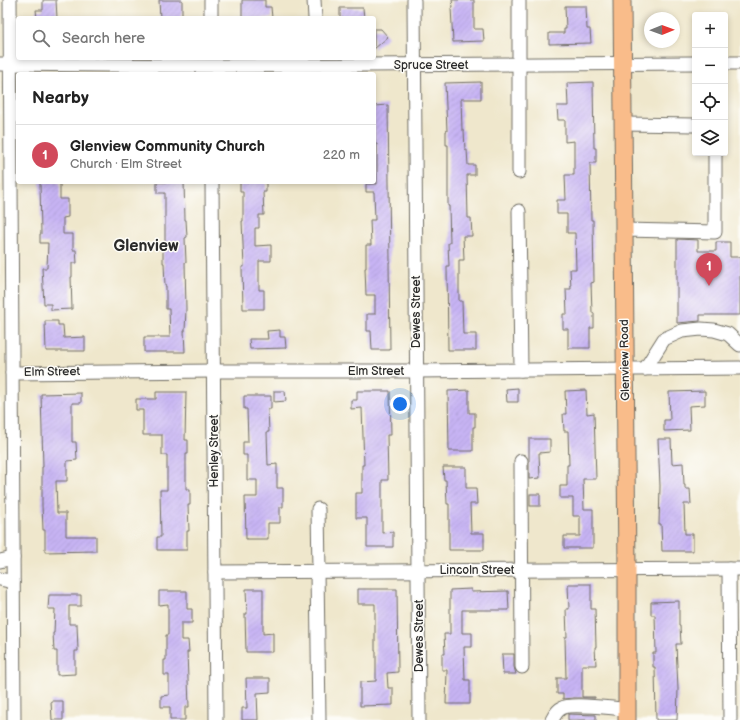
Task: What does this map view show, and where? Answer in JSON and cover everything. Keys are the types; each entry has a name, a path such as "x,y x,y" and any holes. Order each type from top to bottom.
{"main road":[{"name":"Glenview Road","path":"622,0 627,715"}],"street":[{"path":"10,0 5,64 12,373 14,720"},
{"path":"211,0 211,16"},
{"path":"314,0 315,16"},
{"name":"Dewes Street","path":"414,0 419,720"},
{"path":"519,0 519,172"},
{"name":"Spruce Street","path":"5,64 212,66 315,62 415,64 692,63"},
{"path":"728,63 740,63"},
{"path":"623,124 692,125"},
{"path":"624,230 715,232 715,156"},
{"name":"Henley Street","path":"212,184 216,720"},
{"path":"519,211 521,370"},
{"path":"646,369 664,339 682,331 701,329 714,330 728,334 740,345"},
{"name":"Elm Street","path":"12,373 740,368"},
{"path":"521,460 522,668"},
{"path":"318,509 319,720"},
{"path":"0,561 13,558"},
{"path":"730,720 734,569"},
{"name":"Lincoln Street","path":"215,572 734,569"},
{"path":"0,579 13,582"},
{"path":"552,720 556,713 561,708 566,706 598,707 627,715"}],"building":[{"path":"43,0 56,0 57,16 37,16 36,10 43,10"},
{"path":"159,0 182,0 182,16 160,16"},
{"path":"242,0 265,0 265,7 271,7 272,16 242,16"},
{"path":"452,0 474,0 474,29 483,29 484,41 453,42"},
{"path":"565,6 586,6 587,29 590,29 591,43 549,44 549,33 564,33 564,29 566,29"},
{"path":"340,8 363,8 364,16 340,16"},
{"path":"376,29 381,29 388,37 376,47"},
{"path":"481,82 481,99 461,99 462,130 464,130 465,150 467,150 468,165 475,165 475,175 467,175 468,218 471,218 472,236 463,236 464,260 459,260 459,301 462,301 463,334 476,334 476,350 448,350 447,266 449,266 448,243 450,243 445,83"},
{"path":"593,82 594,148 596,148 596,163 590,163 594,282 591,283 594,328 590,328 590,348 568,348 568,329 563,329 563,314 567,314 566,289 571,289 570,269 576,269 575,233 567,233 567,214 557,214 557,200 566,200 565,175 574,175 574,141 565,142 565,120 558,120 557,106 568,106 567,83"},
{"path":"388,105 390,350 372,350 371,331 367,331 367,314 375,314 375,295 366,295 365,268 366,245 371,245 370,220 375,220 374,192 366,192 366,184 377,184 376,106"},
{"path":"40,184 60,184 60,199 68,199 68,217 63,218 63,234 73,234 73,250 76,250 77,263 72,263 71,277 72,309 51,310 51,304 44,304 42,268 47,268 48,243 40,243"},
{"path":"157,184 184,184 187,237 185,238 185,352 144,352 144,337 170,337 169,309 166,309 166,286 163,263 163,245 165,245 165,193 157,193"},
{"path":"240,184 266,184 266,192 263,192 264,215 259,215 259,228 255,228 255,246 271,245 271,261 259,261 259,290 264,290 264,309 243,309 243,192 240,192"},
{"path":"677,239 698,240 698,251 716,251 716,242 730,242 730,257 740,257 740,315 700,315 700,321 677,323"},
{"path":"45,321 58,321 58,325 63,325 64,338 85,337 85,351 46,351"},
{"path":"280,330 280,337 285,337 286,348 250,349 249,339 268,339 267,331"},
{"path":"518,388 518,402 507,402 506,389"},
{"path":"469,390 469,413 475,413 475,427 473,427 473,451 449,451 448,391"},
{"path":"586,390 587,414 594,413 596,479 583,479 584,509 593,509 593,548 564,548 564,536 580,536 580,516 573,516 573,498 560,498 560,486 567,486 567,465 569,465 568,431 564,431 563,414 566,414 565,391"},
{"path":"274,391 285,391 286,401 274,402"},
{"path":"357,391 390,391 391,435 387,435 388,480 382,480 382,533 393,532 393,547 367,547 367,518 356,518 356,493 362,493 362,465 364,465 362,408 351,409 351,400 357,400"},
{"path":"705,391 705,405 689,406 690,430 664,431 664,420 670,420 669,392"},
{"path":"156,392 186,392 185,440 188,440 188,454 186,454 186,489 190,489 190,505 188,505 189,531 187,531 187,550 157,550 157,537 161,537 160,490 167,490 167,455 162,455 162,435 143,435 143,410 136,410 136,399 156,399"},
{"path":"81,393 81,403 72,403 72,442 76,442 77,460 67,461 67,481 56,481 57,513 66,513 66,536 96,536 96,551 45,552 45,530 43,530 42,505 43,467 41,394"},
{"path":"244,396 271,396 271,409 268,409 269,432 267,432 268,465 277,464 277,488 283,488 283,507 280,507 280,523 268,523 268,539 246,539 245,497 257,497 257,480 247,480 247,455 243,455 243,442 248,442 247,409 244,409"},
{"path":"529,439 550,439 550,452 539,453 540,478 529,479"},
{"path":"658,439 671,439 672,464 683,463 684,485 685,489 690,489 691,504 684,504 685,534 693,534 693,551 662,551 661,524 659,524 660,486"},
{"path":"443,467 466,467 466,488 476,488 477,504 470,504 471,533 484,533 484,550 449,550 449,504 447,504 446,480 444,480"},
{"path":"530,494 540,494 540,506 530,506"},
{"path":"568,584 591,584 591,609 595,609 596,665 582,665 582,697 595,698 563,699 563,694 557,694 557,678 566,678 565,637 567,637 566,609 569,609"},
{"path":"246,589 263,589 263,634 273,633 273,652 246,652"},
{"path":"358,589 397,589 398,672 387,673 388,688 393,688 393,705 360,706 360,682 376,681 376,651 375,604 358,604"},
{"path":"471,589 471,592 508,591 509,610 462,610 462,633 472,633 472,647 464,647 465,680 470,680 470,704 446,704 447,670 442,670 442,654 445,654 444,634 450,634 450,590"},
{"path":"159,591 187,591 187,609 192,609 192,623 181,623 181,640 188,640 189,652 187,652 189,707 185,707 185,720 170,720 170,707 161,707 161,696 169,695 169,675 164,675 164,660 166,660 166,635 168,635 168,604 159,605"},
{"path":"49,595 81,595 81,606 69,606 69,624 77,624 78,651 75,651 75,674 57,675 57,651 54,651 53,633 55,609 48,609"},
{"path":"679,601 681,644 676,644 678,689 677,720 656,720 655,667 653,667 653,653 656,653 655,615 651,615 651,602"},
{"path":"502,654 514,654 514,667 516,674 503,674"},
{"path":"246,678 270,678 270,692 257,693 258,720 242,720 242,708 247,708"},
{"path":"51,701 63,701 63,720 52,720"},
{"path":"568,714 596,715 596,720 568,720"}],"place":[{"name":"Glenview Community Church","path":"709,286"}],"district":[{"name":"Glenview","path":"146,246"}]}
